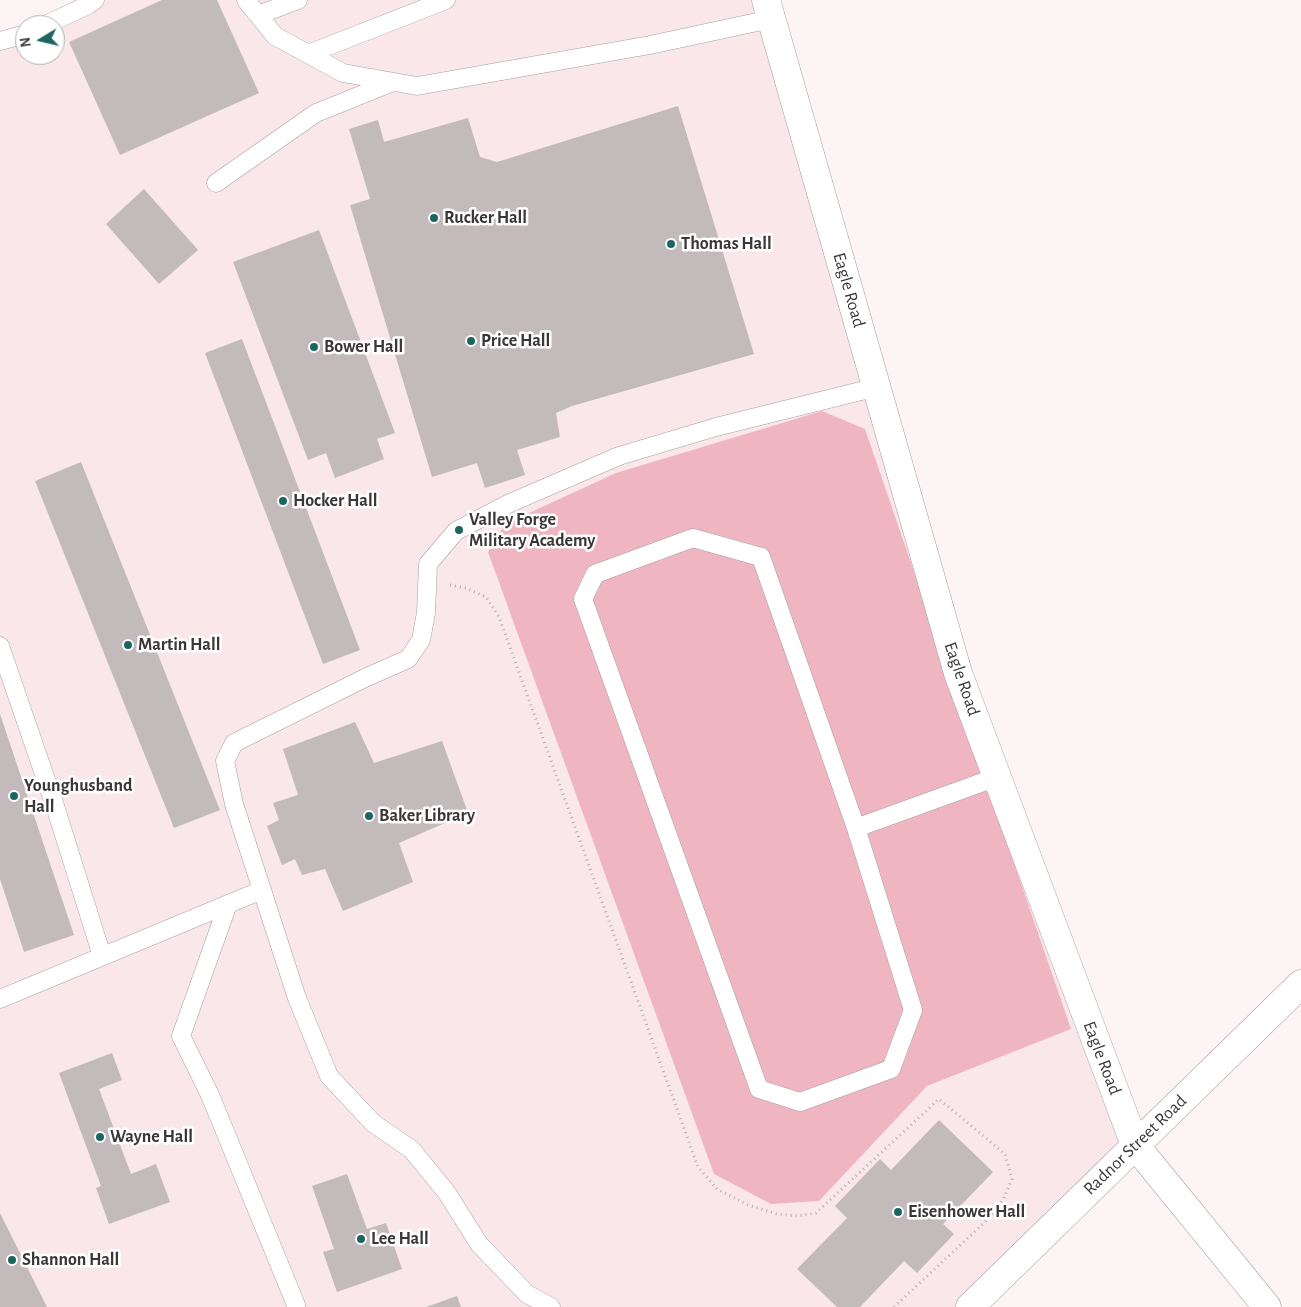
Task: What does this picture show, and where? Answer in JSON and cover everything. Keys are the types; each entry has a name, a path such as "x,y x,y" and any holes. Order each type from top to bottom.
{"street":[{"name":"Eagle Road","path":"768,10 958,674 1135,1145 1267,1307"},
{"name":"Radnor Street Road","path":"970,1307 1301,984"}],"lane":[{"path":"65,16 95,0"},
{"path":"246,0 275,36 343,73 417,86 650,45 768,10"},
{"path":"258,16 298,0"},
{"path":"308,54 446,0"},
{"path":"0,41 15,37"},
{"path":"216,183 316,113 394,82"},
{"path":"551,1307 527,1294 479,1244 447,1193 412,1150 373,1123 328,1076 297,998 234,804 225,761 234,743 408,659 421,640 426,613 428,564 456,531 510,503 619,456 716,427 877,387"},
{"path":"694,538 761,557 856,828 913,1010 891,1069 800,1102 759,1089 583,599 595,574 694,538"},
{"path":"0,646 55,806 102,956"},
{"path":"856,828 997,777"},
{"path":"0,999 262,890"},
{"path":"228,904 181,1036 210,1095 296,1305"}],"shaded area":[{"name":"Valley Forge Military Academy","path":"95,0 766,0 958,673 1135,1145 970,1307 0,1307 0,41 15,37 15,65 65,65 65,19"},
{"path":"822,411 865,429 1071,1029 927,1086 819,1201 771,1204 714,1174 488,552 505,524 616,473"}],"building":[{"path":"162,0 217,0 259,93 120,155 69,42"},
{"path":"678,106 754,354 572,406 556,413 560,437 517,450 525,475 485,488 477,463 432,477 350,205 370,199 349,129 378,120 384,142 468,118 480,157 497,162"},
{"path":"144,189 198,250 159,284 106,224"},
{"name":"Bower Hall","path":"319,230 395,433 377,439 384,459 335,478 326,453 308,460 233,262"},
{"name":"Hocker Hall","path":"242,339 360,650 323,664 205,353"},
{"name":"Martin Hall","path":"81,462 220,810 174,828 35,481"},
{"name":"Younghusband Hall","path":"0,714 74,935 24,952 0,879"},
{"name":"Baker Library","path":"355,722 374,763 442,741 468,813 399,843 413,882 343,911 325,869 302,875 295,859 282,865 267,826 279,820 273,803 298,795 283,749"},
{"name":"Wayne Hall","path":"112,1053 122,1080 99,1089 131,1174 156,1164 170,1202 109,1224 96,1188 101,1186 59,1073"},
{"name":"Eisenhower Hall","path":"939,1120 993,1172 943,1224 954,1234 917,1273 904,1261 860,1307 837,1307 797,1269 847,1218 835,1206 880,1159 891,1170"},
{"name":"Lee Hall","path":"347,1174 367,1229 386,1223 402,1269 337,1292 323,1252 334,1249 312,1186"},
{"name":"Shannon Hall","path":"0,1213 47,1307 0,1307"},
{"path":"457,1296 461,1307 426,1307"}],"place":[{"name":"Rucker Hall","path":"434,218"},
{"name":"Thomas Hall","path":"671,244"},
{"name":"Price Hall","path":"471,341"},
{"name":"Bower Hall","path":"314,347"},
{"name":"Hocker Hall","path":"283,501"},
{"name":"Valley Forge Military Academy","path":"459,530"},
{"name":"Martin Hall","path":"128,645"},
{"name":"Younghusband Hall","path":"14,796"},
{"name":"Baker Library","path":"369,816"},
{"name":"Wayne Hall","path":"100,1137"},
{"name":"Eisenhower Hall","path":"898,1212"},
{"name":"Lee Hall","path":"361,1239"},
{"name":"Shannon Hall","path":"12,1260"}]}
